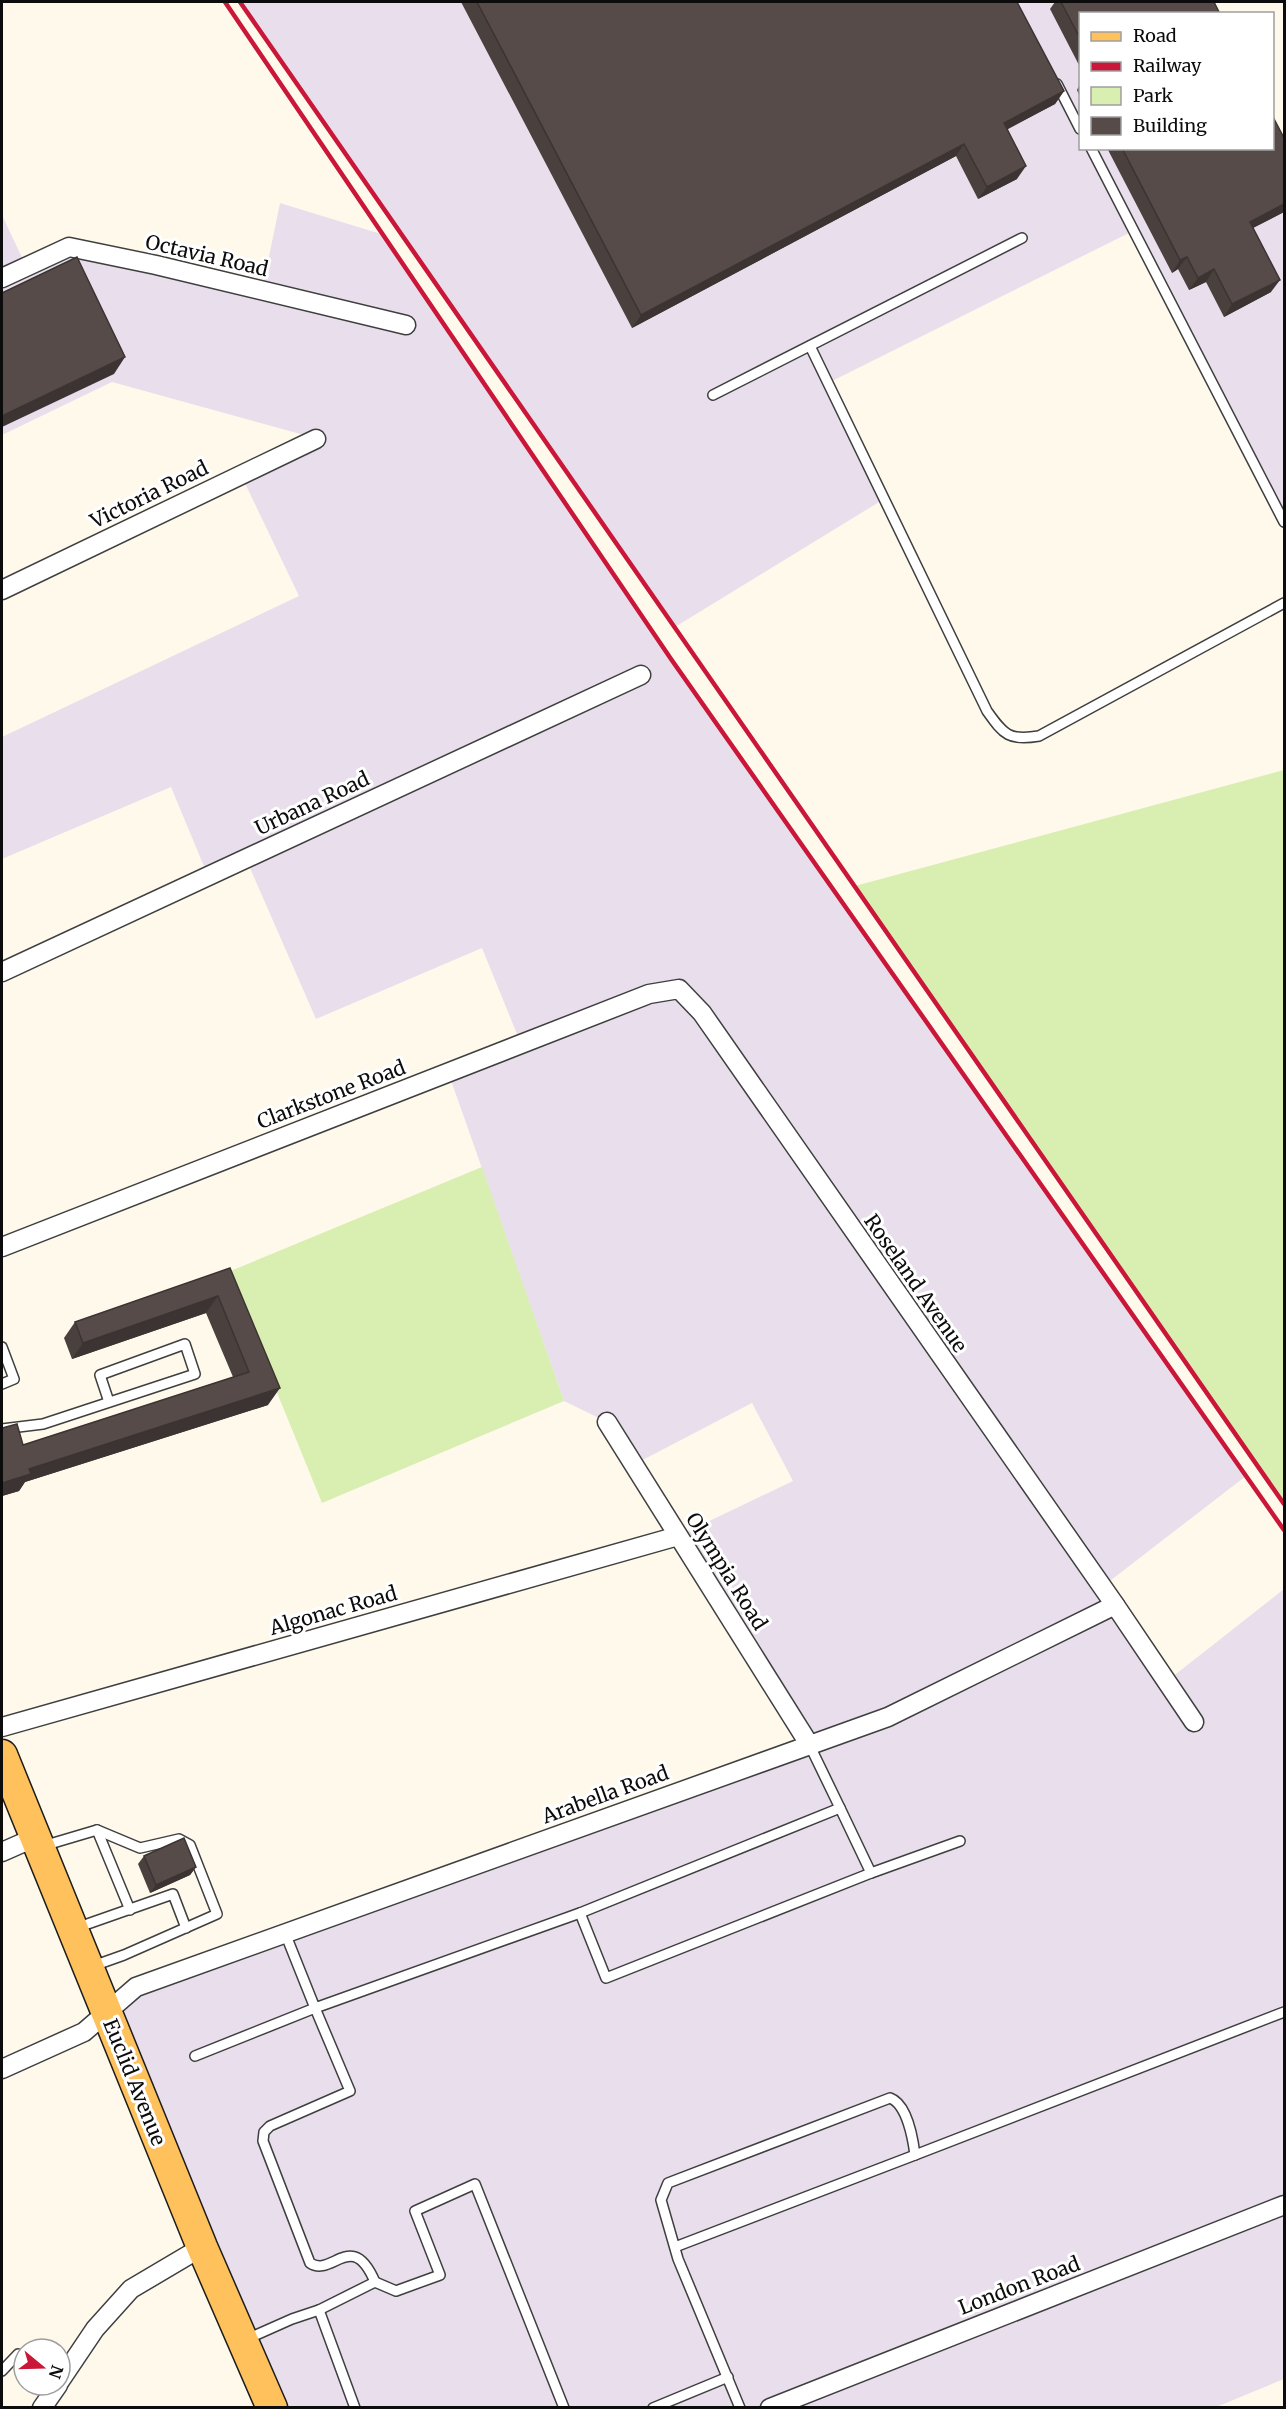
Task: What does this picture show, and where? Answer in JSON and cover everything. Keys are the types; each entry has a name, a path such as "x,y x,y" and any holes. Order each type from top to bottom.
{"main road":[{"name":"Euclid Avenue","path":"2,1755 202,2247 272,2408"}],"street":[{"name":"Octavia Road","path":"2,278 69,247 156,265 406,325"},
{"name":"Victoria Road","path":"2,590 316,439"},
{"name":"Urbana Road","path":"2,972 641,675"},
{"name":"Clarkstone Road","path":"2,1247 649,994 679,989"},
{"name":"Roseland Avenue","path":"679,989 702,1013 1194,1722"},
{"name":"Olympia Road","path":"607,1422 809,1744"},
{"name":"Algonac Road","path":"2,1727 678,1536"},
{"name":"Arabella Road","path":"2,2069 84,2032 136,1987 888,1717 1115,1605"},
{"path":"2,1852 38,1842"},
{"name":"London Road","path":"770,2408 1284,2205"},
{"path":"72,2363 95,2329 131,2289 202,2247"}],"lane":[{"path":"1053,76 1079,127"},
{"path":"1092,150 1284,522"},
{"path":"713,395 1022,238"},
{"path":"810,346 987,711 1002,732 1022,739 1039,736 1284,603"},
{"path":"2,1429 43,1424 195,1374 185,1344 100,1375 109,1402"},
{"path":"2,1347 14,1379 2,1384"},
{"path":"809,1744 871,1873"},
{"path":"195,2056 315,2008 580,1913 840,1808"},
{"path":"38,1842 97,1830 140,1848 179,1839 190,1845 217,1914 89,1967"},
{"path":"97,1830 130,1910"},
{"path":"580,1913 606,1978 960,1840"},
{"path":"73,1929 173,1894 186,1928"},
{"path":"285,1933 350,2091 270,2126 264,2132 263,2141 310,2263 321,2266 346,2256 358,2258 369,2267 375,2282 396,2291 440,2275 415,2211 476,2184 564,2408"},
{"path":"675,2247 1284,2012"},
{"path":"740,2408 675,2247 661,2200 668,2183 890,2098 896,2100 902,2108 915,2155"},
{"path":"243,2341 292,2319 319,2310 375,2282"},
{"path":"319,2310 355,2408"},
{"path":"653,2408 728,2377"}],"shaded area":[{"path":"240,2 1212,2 1079,12 1079,150 1274,150 1274,146 1284,139 1284,522 1133,231 828,383 884,499 675,627"},
{"path":"280,203 381,234 671,659 1246,1476 1102,1587 1167,1681 1284,1589 1284,2379 1214,2408 272,2407 106,2012 136,1987 809,1744 678,1536 793,1481 752,1403 633,1465 607,1422 564,1401 448,1072 521,1044 482,948 316,1019 246,859 208,876 171,787 2,859 2,737 299,596 241,475 315,438 112,382 2,435 2,215 26,266 69,247 262,290"}],"green space":[{"path":"1284,770 1284,1504 855,886"},
{"path":"482,1167 564,1401 322,1503 228,1272"}],"building":[{"path":"477,2 1017,2 1064,91 1004,123 1026,166 987,187 964,144 641,315"},
{"path":"1061,2 1214,2 1219,12 1079,12 1079,36"},
{"path":"1274,119 1284,138 1284,204 1250,222 1280,280 1232,304 1214,269 1198,278 1187,257 1180,260 1123,150 1274,150"},
{"path":"77,257 125,357 2,416 2,293"},
{"path":"230,1268 280,1388 29,1469 31,1474 2,1483 2,1428 17,1424 23,1445 249,1372 218,1296 83,1343 75,1322"},
{"path":"184,1838 196,1867 156,1885 144,1856"}],"railway":[{"path":"225,2 671,659 1284,1530"},
{"path":"240,2 1284,1504"}]}
